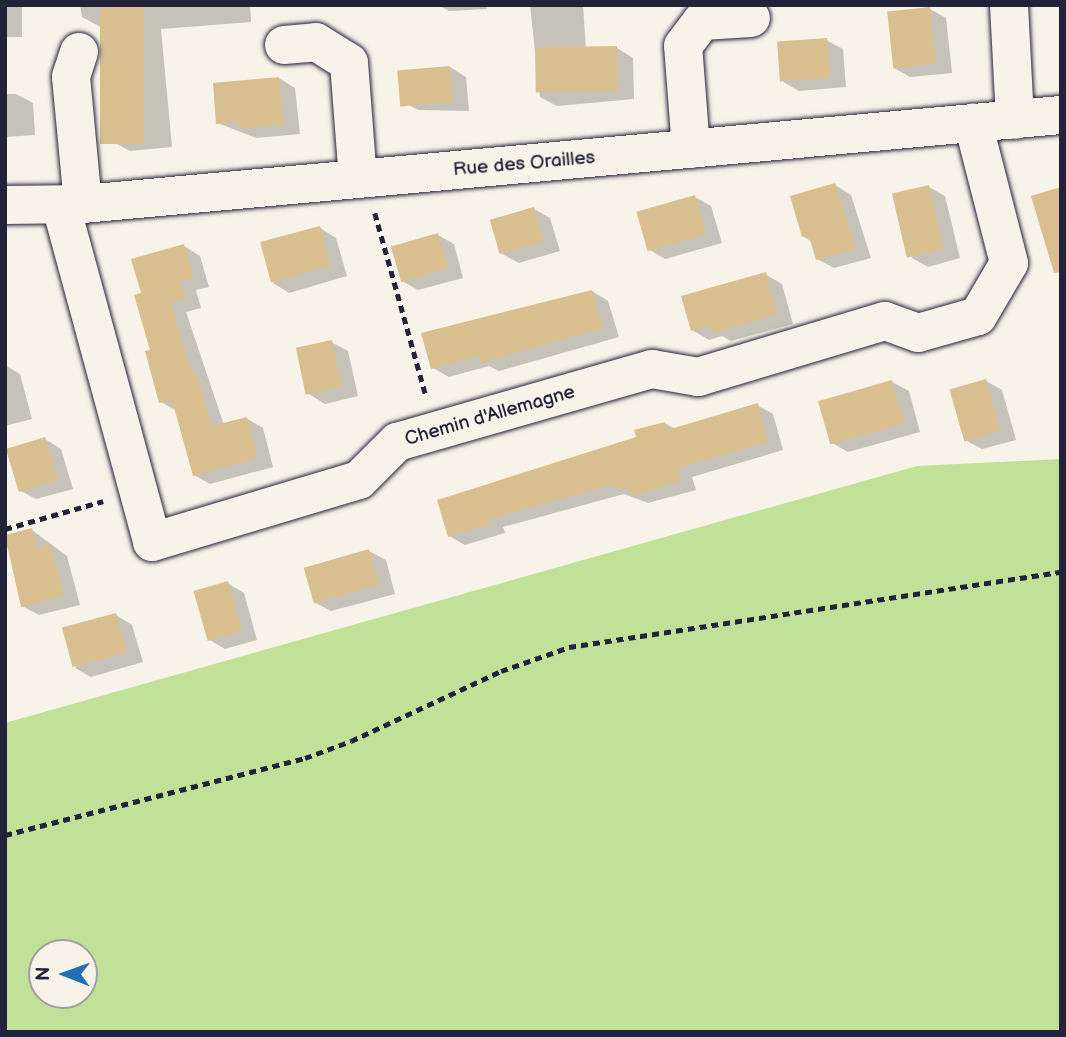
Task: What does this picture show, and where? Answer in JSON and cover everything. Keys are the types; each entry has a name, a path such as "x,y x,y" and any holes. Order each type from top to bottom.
{"street":[{"path":"1009,5 1015,120"},
{"path":"691,149 683,46 702,21 751,18"},
{"path":"284,45 316,42 349,63 362,179"},
{"path":"72,205 71,77 79,52"},
{"name":"Rue des Orailles","path":"5,205 72,205 1061,115"},
{"name":"Chemin d'Allemagne","path":"72,205 152,542 359,480 397,442 652,369 698,377 885,321 918,333 978,316 1009,263 973,123"}],"path":[{"path":"362,179 436,431"},
{"path":"5,529 138,491"},
{"path":"5,835 305,758 351,741 501,671 569,647 1061,572"}],"green space":[{"path":"1061,459 1061,1032 5,1032 5,723 917,466"}],"building":[{"path":"100,5 144,5 144,144 100,144"},
{"path":"930,7 936,64 893,68 887,11"},
{"path":"827,38 830,78 780,81 777,41"},
{"path":"617,46 618,91 536,92 535,47"},
{"path":"450,66 453,102 400,106 397,71"},
{"path":"279,77 284,125 238,129 238,122 216,124 213,83"},
{"path":"835,183 856,249 816,260 809,236 802,237 790,196"},
{"path":"929,185 944,249 907,258 892,194"},
{"path":"1061,187 1061,272 1054,273 1031,196"},
{"path":"695,195 706,234 648,251 636,212"},
{"path":"534,207 544,242 500,254 490,220"},
{"path":"320,226 331,267 271,283 260,242"},
{"path":"438,233 448,269 401,282 391,247"},
{"path":"184,244 194,278 180,281 185,299 171,303 191,372 196,371 212,426 247,417 258,458 193,476 172,400 159,403 145,351 150,350 134,295 141,293 131,259"},
{"path":"766,272 777,315 713,333 711,326 691,331 681,296"},
{"path":"592,290 603,328 481,363 479,356 431,369 421,333"},
{"path":"332,340 342,387 306,395 296,348"},
{"path":"986,379 1001,431 964,441 949,389"},
{"path":"892,380 904,423 830,444 818,401"},
{"path":"758,403 768,442 678,468 681,481 631,496 630,490 608,486 489,519 491,524 448,537 437,500 636,437 634,430 665,422 667,430"},
{"path":"45,437 58,480 19,492 6,449"},
{"path":"32,528 37,548 51,544 64,596 21,607 5,535"},
{"path":"369,549 379,585 314,603 304,568"},
{"path":"228,581 242,631 208,641 193,591"},
{"path":"116,613 127,653 73,667 62,627"}]}
